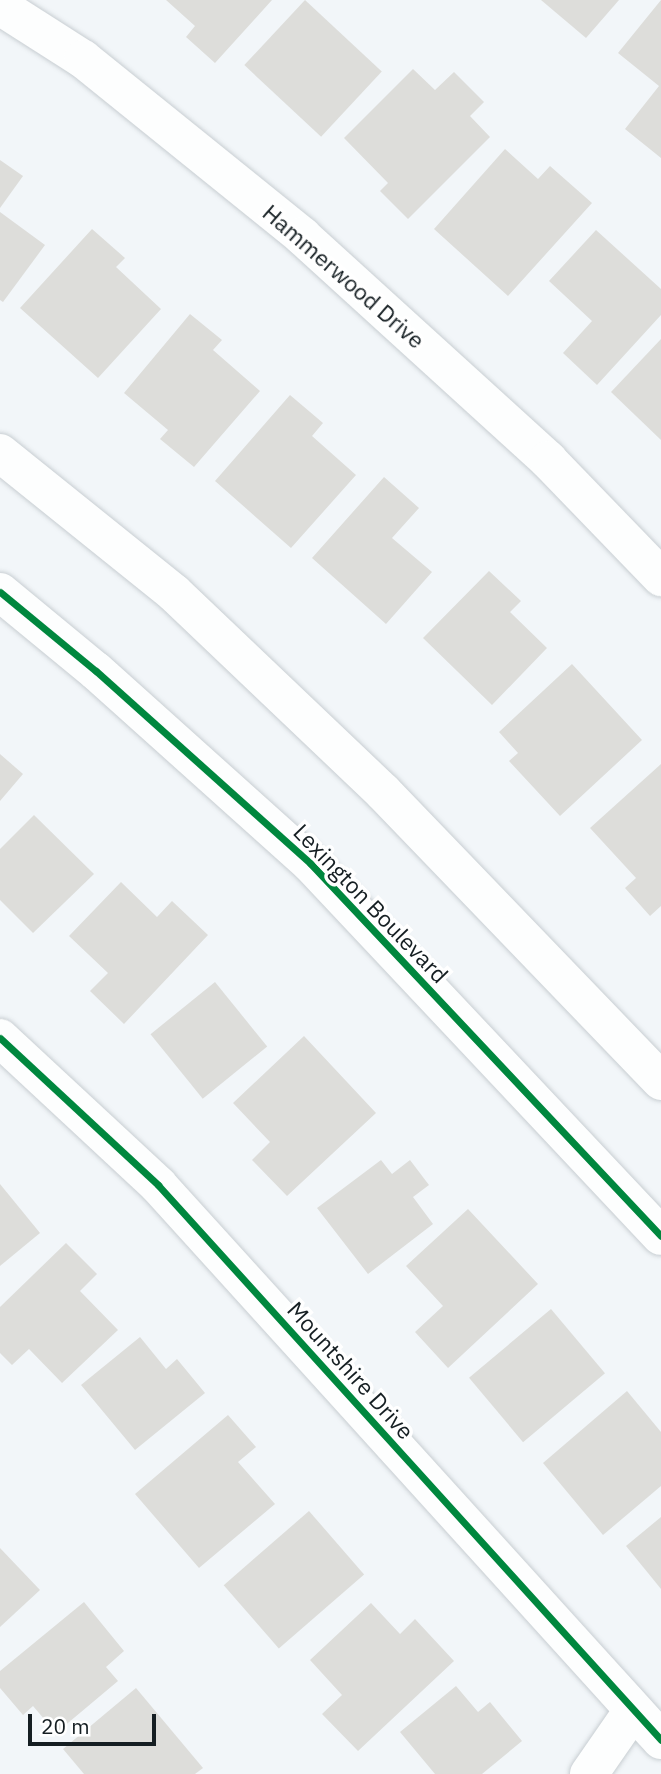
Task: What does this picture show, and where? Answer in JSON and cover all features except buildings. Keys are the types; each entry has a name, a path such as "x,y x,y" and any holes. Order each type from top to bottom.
{"street":[{"name":"Hammerwood Drive","path":"0,6 83,59 302,236 548,460 661,577"},
{"path":"0,453 184,602 383,792 661,1081"},
{"name":"Lexington Boulevard","path":"0,592 96,671 310,863 661,1236"},
{"name":"Mountshire Drive","path":"0,1038 158,1185 632,1712 661,1740"},
{"path":"589,1774 632,1712"}],"cycle path":[{"path":"0,592 96,671 310,863 661,1236"},
{"path":"0,1038 158,1185 661,1740"}]}
